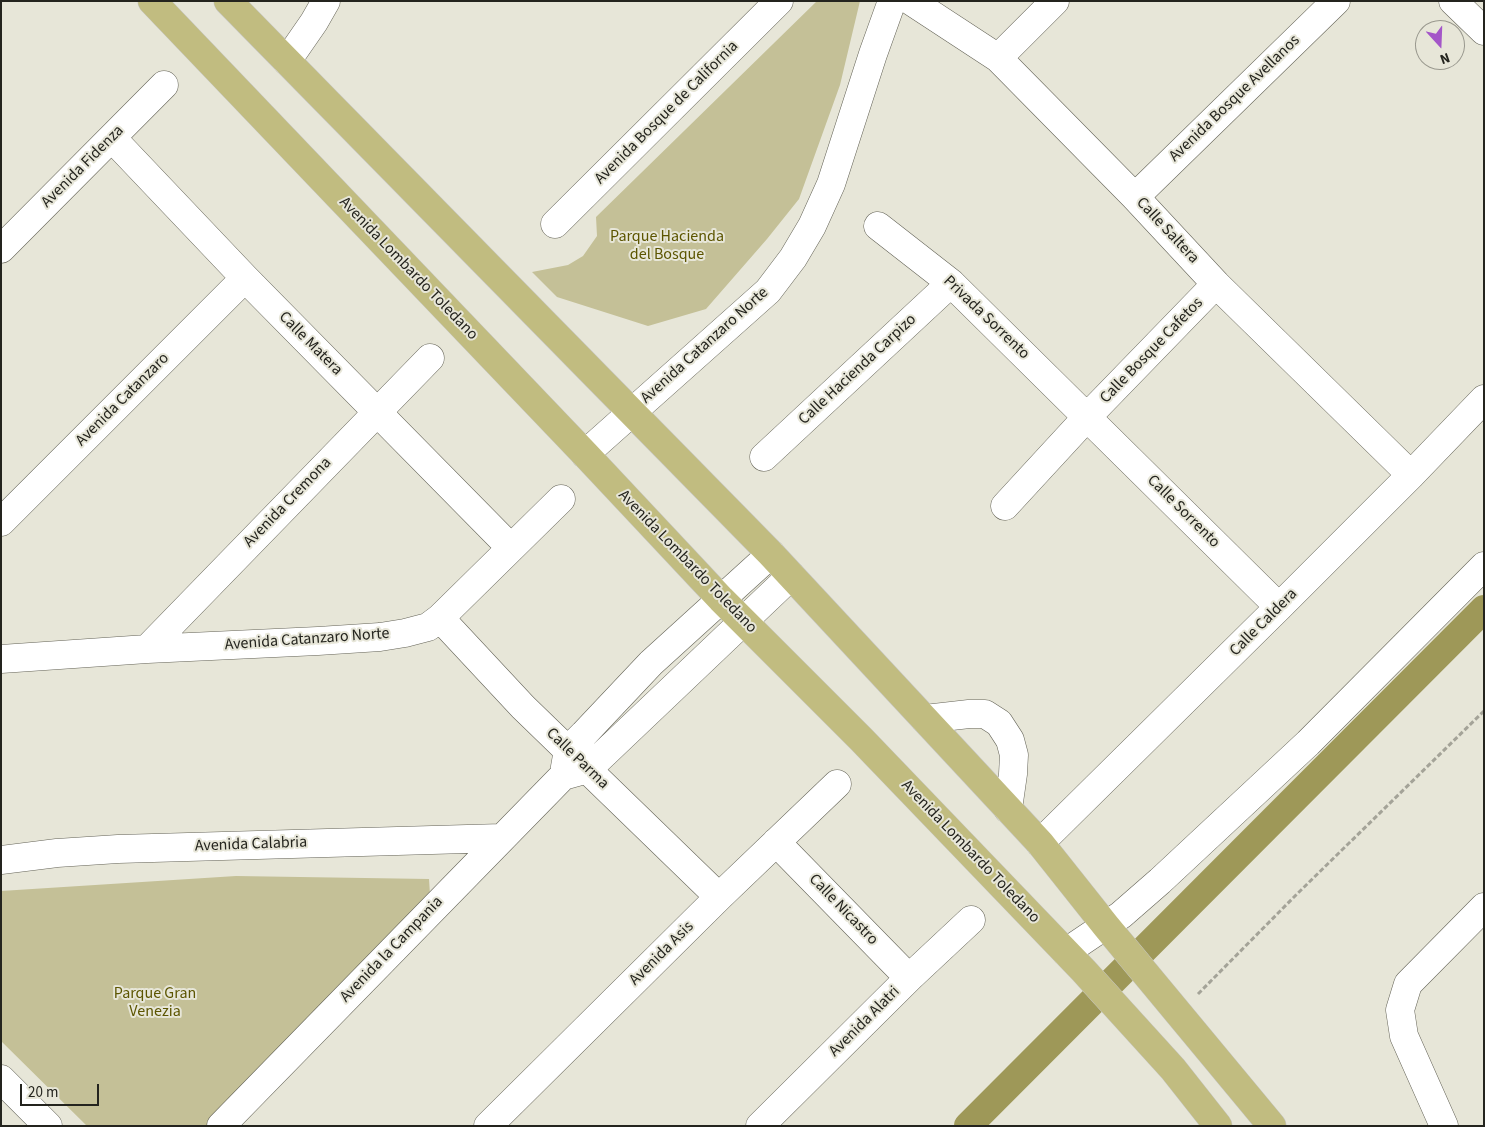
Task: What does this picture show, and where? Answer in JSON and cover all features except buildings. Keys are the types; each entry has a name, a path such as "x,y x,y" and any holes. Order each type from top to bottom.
{"main road":[{"name":"Avenida Lombardo Toledano","path":"152,1 744,622 862,740 1075,961 1173,1069 1218,1126"},
{"path":"228,1 771,554 1040,843 1272,1126"}],"street":[{"path":"286,61 314,22 326,1"},
{"name":"Avenida Bosque de California","path":"555,224 779,1"},
{"name":"Avenida Catanzaro Norte","path":"585,454 768,291 793,258 812,226 831,184 892,1"},
{"name":"Calle Saltera","path":"911,1 998,58 1135,197 1216,284 1411,475"},
{"path":"998,58 1055,1"},
{"name":"Avenida Bosque Avellanos","path":"1135,197 1336,1"},
{"path":"1453,1 1484,31"},
{"name":"Avenida Fidenza","path":"1,249 164,85"},
{"name":"Calle Matera","path":"112,138 245,278 511,548"},
{"name":"Privada Sorrento","path":"878,226 951,282 1087,417"},
{"name":"Avenida Catanzaro","path":"1,522 245,278"},
{"name":"Calle Hacienda Carpizo","path":"764,457 951,282"},
{"name":"Calle Bosque Cafetos","path":"1005,506 1087,417 1216,284"},
{"name":"Avenida Cremona","path":"147,649 430,358"},
{"name":"Calle Caldera","path":"1040,843 1411,475 1484,399"},
{"name":"Calle Sorrento","path":"1087,417 1279,607"},
{"name":"Avenida Catanzaro Norte","path":"1,659 147,649 318,641 405,633 428,627 440,618 561,499"},
{"name":"Avenida la Campania","path":"573,765 584,734 651,663 771,554"},
{"path":"1075,961 1112,933 1160,881 1308,743 1484,566"},
{"name":"Avenida la Campania","path":"221,1126 573,765 676,686 791,576"},
{"name":"Calle Parma","path":"440,618 573,765 719,897"},
{"path":"651,663 676,686"},
{"path":"925,720 985,714 999,723 1010,740 1014,755 1008,809"},
{"name":"Avenida Asis","path":"488,1126 719,897 837,784"},
{"name":"Avenida Calabria","path":"1,860 56,853 118,849 502,838"},
{"name":"Calle Nicastro","path":"776,842 910,978"},
{"path":"1444,1126 1404,1036 1400,1010 1408,984 1484,907"},
{"name":"Avenida Alatri","path":"760,1126 971,920"},
{"path":"1,1079 48,1126"}],"path":[{"path":"1179,1013 1296,895 1484,711"}],"green space":[{"name":"Parque Hacienda del Bosque","path":"817,1 860,1 840,85 799,199 706,309 648,326 557,297 532,272 568,265 583,256 597,236 596,217"},
{"name":"Parque Gran Venezia","path":"236,876 429,879 430,895 206,1126 87,1126 1,1041 1,891"}],"waterway":[{"path":"968,1126 1484,609"}]}
